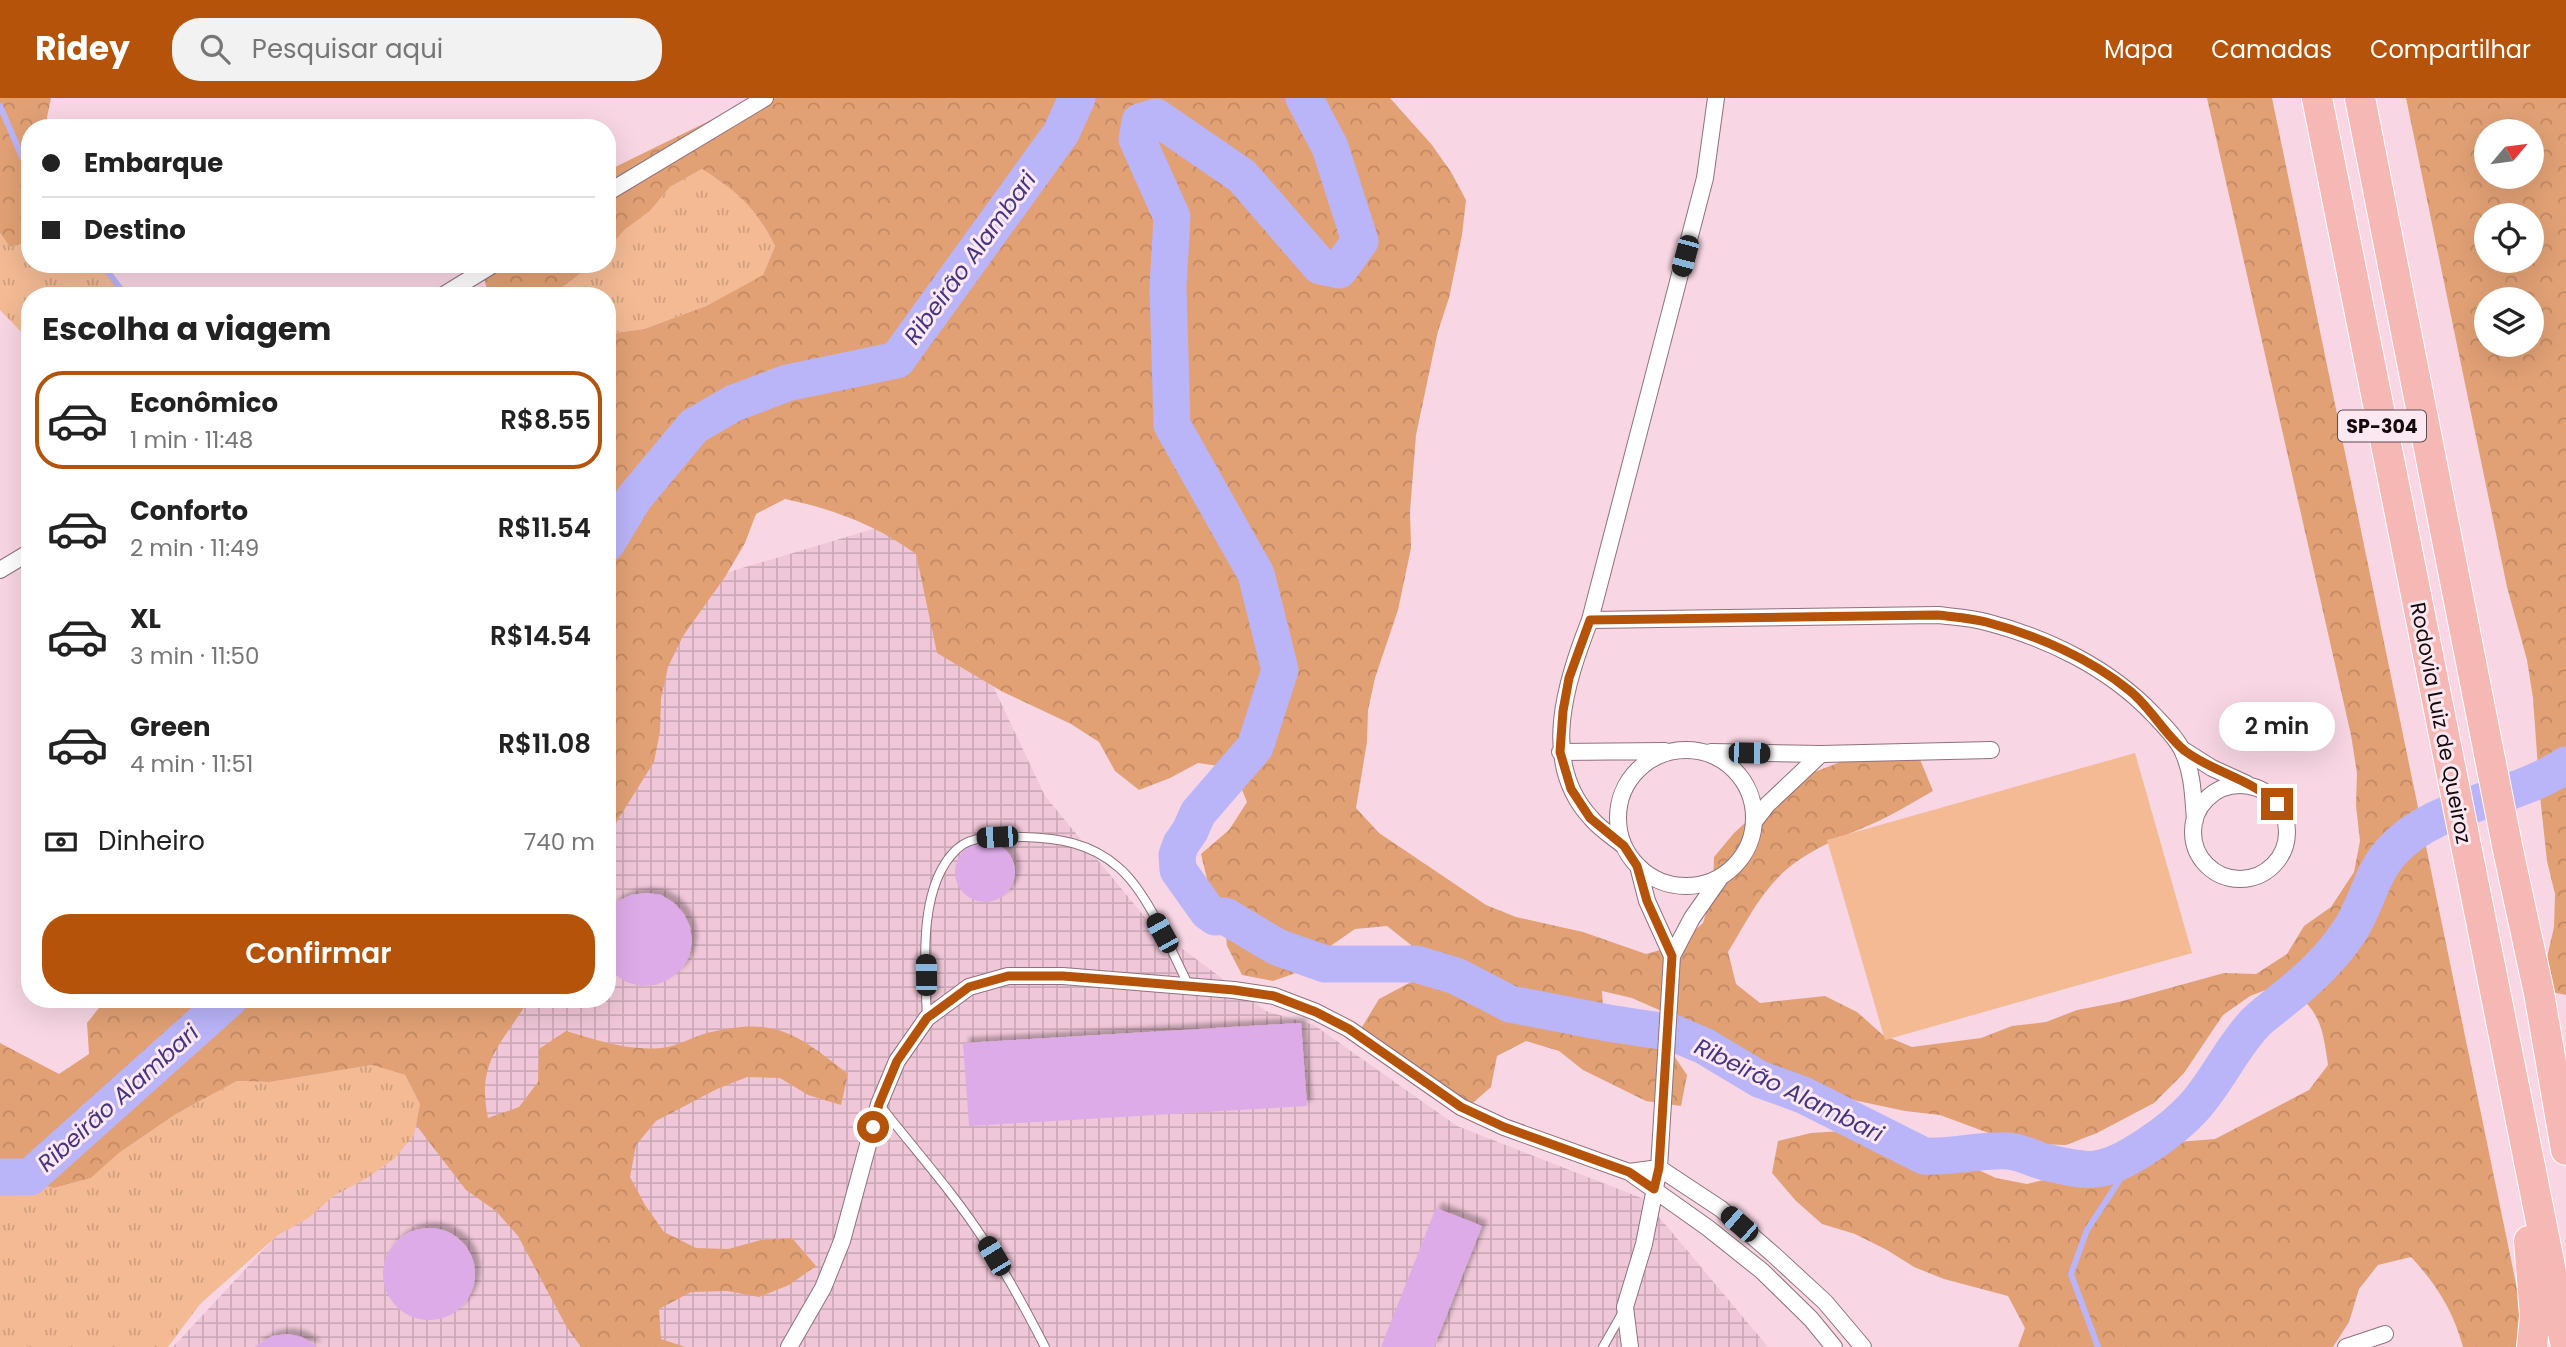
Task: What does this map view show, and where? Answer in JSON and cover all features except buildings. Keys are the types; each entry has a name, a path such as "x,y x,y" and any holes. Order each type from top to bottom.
{"highway":[{"name":"Rodovia Luiz de Queiroz","path":"2317,98 2566,1347"},
{"name":"Rodovia Luiz de Queiroz","path":"2360,98 2508,850 2539,993 2566,1150"},
{"path":"2539,993 2566,1061"},
{"path":"2512,1073 2531,1260 2535,1316 2532,1347"}],"street":[{"path":"616,188 765,98"},
{"path":"1672,956 1647,901 1637,866 1624,846 1590,818 1571,789 1560,752 1569,678 1590,620 1705,178 1716,98"},
{"path":"457,287 479,273"},
{"path":"0,570 21,557"},
{"path":"1590,620 1938,615 1985,622 2029,636 2105,672 2132,692 2182,749 2212,768 2266,793 2277,804 2284,817 2287,833 2284,849 2276,862 2264,873 2249,878 2233,878 2218,873 2206,864 2197,850 2193,835 2192,782 2182,749"},
{"path":"1560,752 1675,750 1821,754 1991,750"},
{"path":"1624,846 1618,822 1621,797 1633,775 1651,759 1675,750"},
{"path":"1630,1347 1625,1307 1644,1244 1659,1168 1672,956 1692,918 1720,878 1737,864 1749,844 1754,822 1749,794 1735,770 1720,758 1702,752"},
{"path":"1754,822 1767,805 1821,754"},
{"path":"2194,820 2210,795 2223,788 2238,785 2253,787"},
{"path":"1637,866 1656,879 1677,886 1699,885 1720,878"},
{"path":"789,1347 823,1288 842,1241 879,1104 897,1061 927,1018 969,987 1008,976 1063,976 1189,986 1274,996 1316,1012 1349,1029 1461,1107 1504,1127 1629,1172 1762,1271 1811,1319 1834,1347"},
{"path":"1629,1172 1659,1168 1721,1209 1825,1302 1863,1347"},
{"path":"2346,1347 2385,1334"}],"lane":[{"path":"927,1018 925,954 929,909 939,872 958,848 981,838 1054,838 1093,849 1119,868 1146,902 1189,986"},
{"path":"879,1104 957,1201 983,1238 1045,1347"},
{"path":"1603,1347 1625,1307"}],"shaded area":[{"path":"913,517 1045,796 1153,927 1266,1011 1314,1025 1457,1126 1644,1199 1768,1347 173,1347 489,1008 616,1008 616,664 632,601"}],"green space":[{"path":"0,98 51,98 47,119 21,119 21,244 10,247 0,233"},
{"path":"756,98 1390,98 1432,145 1466,200 1449,298 1438,331 1416,435 1410,511 1411,548 1398,610 1375,678 1368,710 1367,742 1356,808 1379,833 1486,905 1516,917 1583,932 1646,954 1678,945 1703,923 1713,890 1714,857 1734,833 1784,788 1843,761 1919,757 1933,791 1888,817 1817,849 1787,869 1761,898 1728,952 1736,984 1760,1003 1825,996 1857,1012 1883,1035 1912,1047 1981,1038 2012,1026 2046,1022 2077,1010 2119,1002 2224,973 2256,974 2287,954 2304,926 2331,907 2354,872 2360,841 2356,806 2357,773 2351,735 2207,98 2272,98 2529,1347 2463,1347 2443,1298 2411,1257 2378,1265 2359,1289 2349,1322 2333,1347 2018,1347 2025,1328 2008,1296 1944,1279 1914,1267 1855,1234 1822,1224 1796,1201 1772,1173 1778,1141 1811,1133 1874,1132 1904,1144 1935,1150 1996,1178 2027,1184 2092,1168 2153,1144 2215,1139 2309,1090 2328,1065 2324,1038 2317,1018 2305,1001 2284,983 2250,996 2223,1015 2184,1073 2154,1103 2097,1133 2066,1145 2033,1144 2002,1138 1940,1115 1905,1111 1811,1091 1779,1081 1717,1045 1693,1025 1632,998 1602,991 1604,1022 1666,1044 1687,1075 1681,1106 1646,1101 1583,1070 1559,1051 1526,1041 1497,1056 1491,1087 1466,1109 1377,1055 1362,1027 1379,999 1411,982 1411,945 1387,926 1355,929 1329,947 1304,970 1273,981 1242,975 1227,946 1224,915 1209,887 1201,854 1229,830 1247,802 1233,768 1198,763 1139,790 1115,771 1099,742 1071,724 1003,692 937,653 916,554 870,526 803,503 785,499 756,514 745,543 725,577 683,636 668,667 661,699 660,731 654,762 616,824 616,333 644,329 706,306 763,275 775,246 745,202 702,169 670,187 650,211 616,239 616,167"},
{"path":"2406,98 2566,98 2566,995 2552,992 2547,958 2554,927 2555,894 2547,861 2533,698 2527,660 2507,587"},
{"path":"702,169 745,202 768,232 775,246 763,275 706,306 644,329 616,333 616,287 563,287 581,273 616,273 616,239 623,230 650,211 670,187"},
{"path":"0,233 10,247 21,244 21,273 110,273 121,287 21,287 21,332 0,310"},
{"path":"483,273 581,273 563,287 486,287"},
{"path":"2135,753 2192,953 1885,1040 1827,840"},
{"path":"99,1008 523,1008 494,1054 489,1067 485,1098 488,1118 519,1107 538,1082 539,1049 566,1031 636,1048 667,1047 730,1028 750,1026 783,1032 814,1048 848,1074 841,1105 808,1095 780,1078 747,1077 717,1089 656,1121 636,1145 630,1177 664,1232 696,1248 728,1249 761,1240 792,1238 816,1266 789,1285 759,1297 727,1291 691,1292 659,1309 661,1339 685,1347 581,1347 566,1326 518,1236 496,1211 466,1190 416,1125 420,1104 405,1075 372,1065 270,1082 237,1081 176,1114 119,1153 91,1178 54,1188 24,1181 0,1181 0,1043 59,1074 89,1054 87,1023"},
{"path":"372,1065 405,1075 420,1104 414,1135 394,1159 367,1178 335,1195 307,1219 278,1235 200,1304 168,1347 0,1347 0,1181 24,1181 54,1188 91,1178 119,1153 176,1114 237,1081 270,1082"}],"waterway":[{"name":"Ribeirão Alambari","path":"616,528 634,498 694,426 734,403 787,383 897,360 1061,133 1077,98"},
{"name":"Ribeirão Alambari","path":"1304,98 1330,147 1360,241 1339,270 1320,266 1242,176 1156,117 1140,122 1137,139 1172,217 1168,288 1172,425 1256,574 1280,670 1255,747 1198,813 1177,855 1178,870 1208,912 1215,917 1225,916 1277,947 1325,964 1416,964 1456,976 1510,1004 1673,1033 1704,1046 1759,1079 1803,1095 1924,1156 2008,1151 2066,1167 2096,1169 2134,1154 2174,1126 2193,1108 2256,1022 2309,978 2335,950 2356,921 2385,859 2410,835 2452,812 2522,787 2566,765"},
{"path":"0,106 21,155"},
{"path":"109,273 119,287"},
{"name":"Ribeirão Alambari","path":"0,1177 30,1177 219,1008"},
{"path":"2098,1347 2071,1274 2087,1230 2140,1149"}],"route":[{"path":"873,1127 879,1104 897,1061 927,1018 969,987 1008,976 1063,976 1127,981 1274,996 1316,1012 1349,1029 1461,1107 1504,1127 1629,1172 1654,1189 1659,1168 1672,956 1647,901 1637,866 1624,846 1590,818 1571,789 1560,752 1569,678 1590,620 1938,615 1985,622 2029,636 2105,672 2132,692 2182,749 2212,768 2266,793 2277,804"}]}
